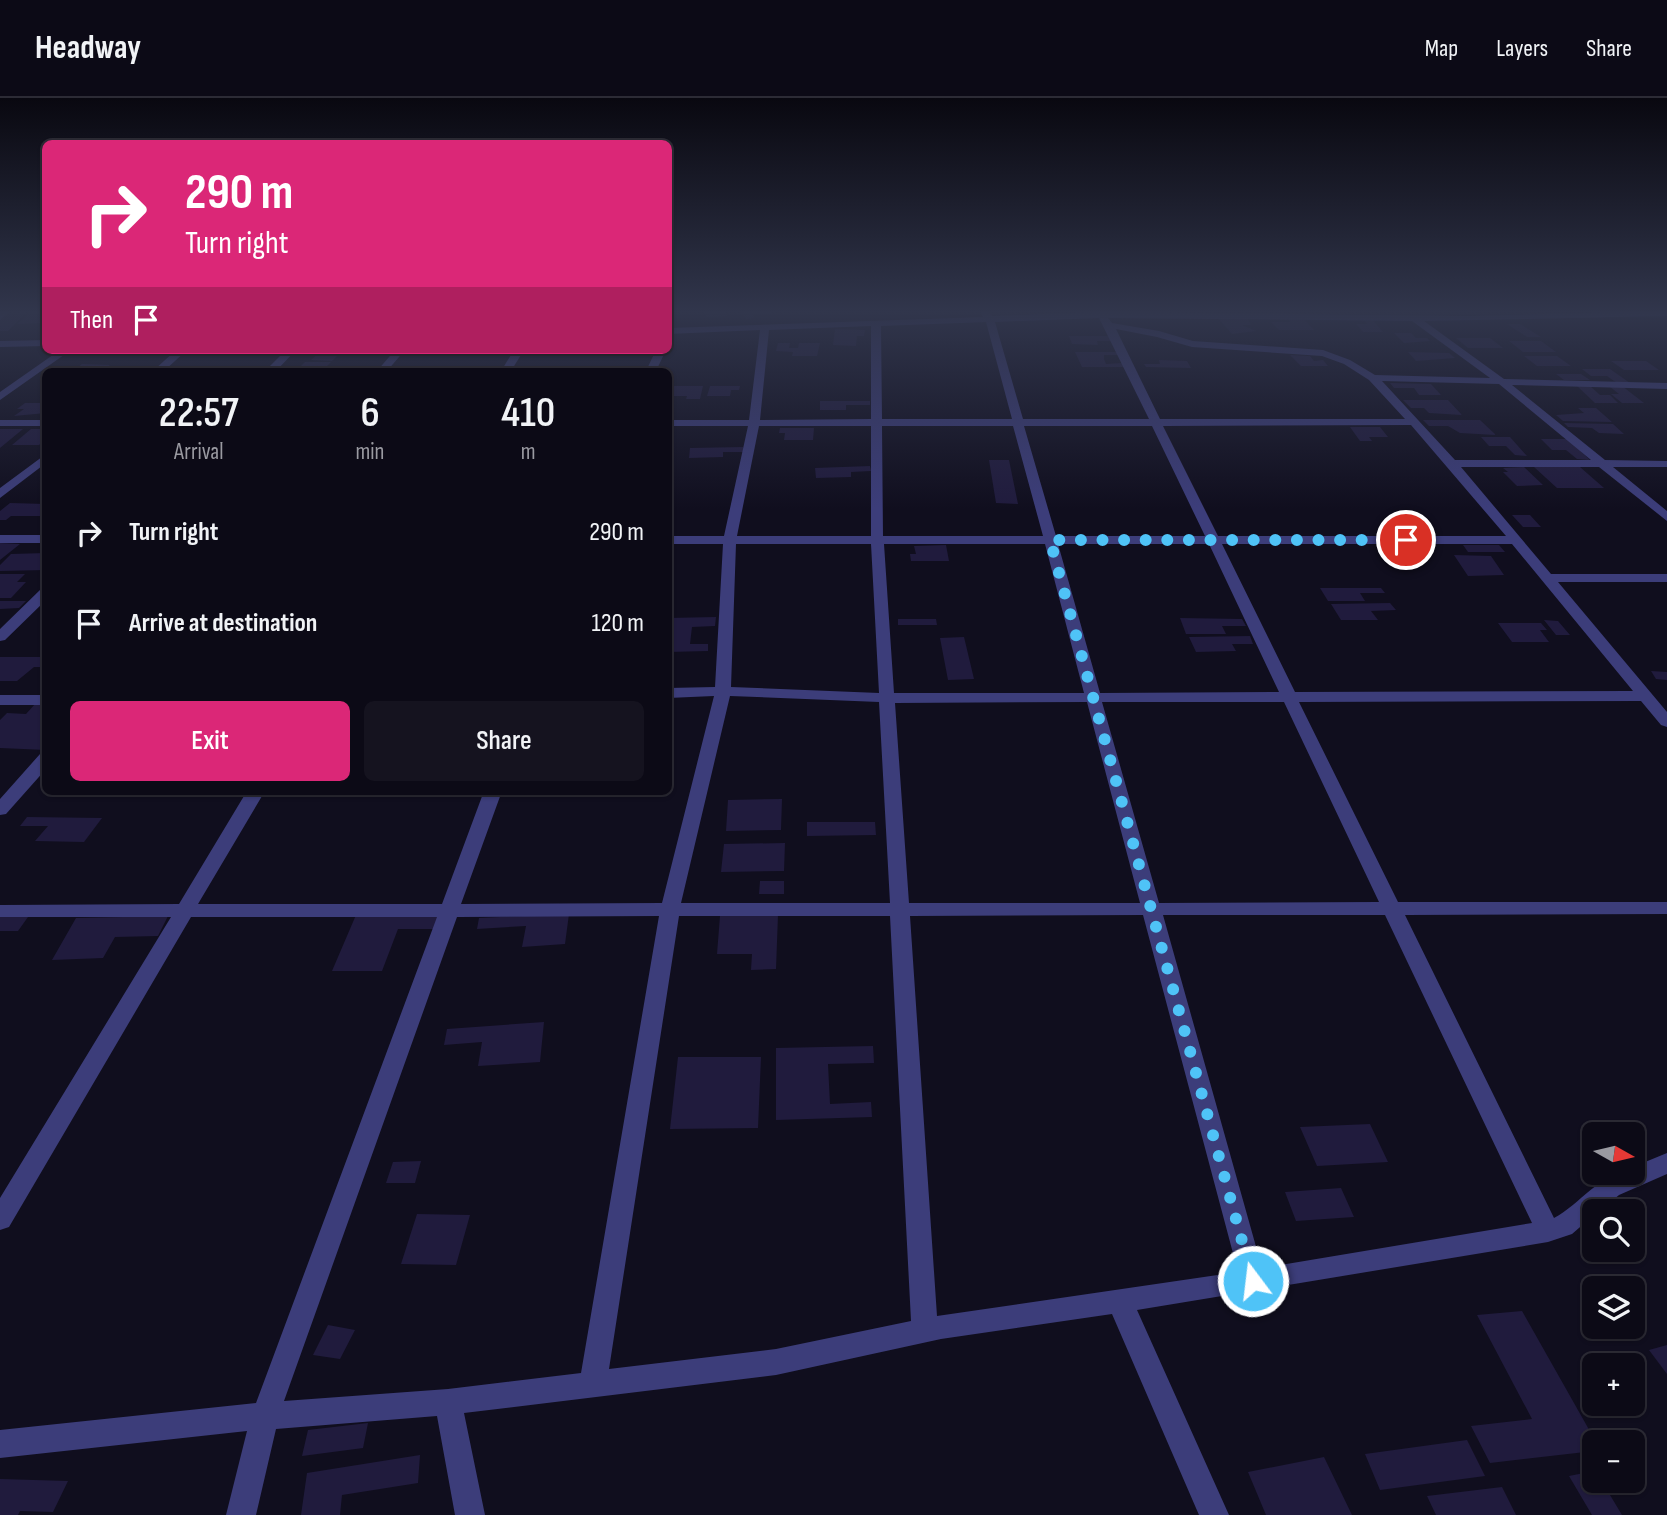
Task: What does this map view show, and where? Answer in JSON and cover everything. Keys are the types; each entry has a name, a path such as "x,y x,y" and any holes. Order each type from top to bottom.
{"street":[{"path":"0,397 28,377"},
{"path":"593,1384 670,910 723,691 730,539 754,422 759,377"},
{"path":"876,377 877,540 925,1331"},
{"path":"1005,377 1253,1281"},
{"path":"1134,377 1548,1231"},
{"path":"1495,377 1667,517"},
{"path":"1373,378 1667,386"},
{"path":"1373,378 1452,463 1667,722"},
{"path":"672,423 1414,422"},
{"path":"0,424 42,424"},
{"path":"0,494 42,460"},
{"path":"1452,463 1667,464"},
{"path":"0,539 42,539"},
{"path":"672,540 1516,540"},
{"path":"1548,578 1667,578"},
{"path":"0,636 42,596"},
{"path":"672,693 723,691 888,698 1644,696"},
{"path":"0,700 42,700"},
{"path":"0,810 42,763"},
{"path":"0,1220 254,795"},
{"path":"241,1515 265,1416 491,795"},
{"path":"0,911 1667,908"},
{"path":"0,1444 265,1416 448,1402 776,1362 925,1331 1119,1299 1253,1281 1548,1231 1563,1227 1610,1188 1667,1164"},
{"path":"1119,1299 1214,1515"},
{"path":"448,1402 470,1515"}],"building":[{"path":"1560,377 1586,377 1590,380 1564,380"},
{"path":"1609,377 1622,377 1630,383 1617,383"},
{"path":"1390,383 1431,384 1441,395 1419,395 1414,388 1394,388"},
{"path":"1576,385 1590,386 1600,395 1610,395 1618,403 1595,403"},
{"path":"673,386 703,386 700,399 672,396"},
{"path":"710,386 740,386 739,390 731,390 730,396 707,396"},
{"path":"1609,386 1622,386 1644,403 1622,403 1611,394 1619,394"},
{"path":"1403,400 1448,400 1462,415 1429,413 1424,408 1411,408"},
{"path":"820,401 870,401 870,405 846,405 846,410 820,410"},
{"path":"25,403 42,403 42,413 14,416 24,409 17,409"},
{"path":"1578,408 1596,408 1612,422 1563,421 1556,415 1584,413"},
{"path":"1423,420 1480,420 1496,435 1460,433 1448,426 1429,426"},
{"path":"1564,423 1613,424 1624,434 1599,433 1592,428 1568,427"},
{"path":"1350,427 1380,427 1388,437 1369,437 1372,441 1360,441"},
{"path":"780,428 814,428 813,440 784,440 785,433 779,433"},
{"path":"0,429 23,429 0,448"},
{"path":"31,429 42,429 42,442 39,445 12,445"},
{"path":"1481,437 1510,437 1527,456 1515,455 1506,446 1489,446"},
{"path":"1541,439 1568,439 1590,460 1577,459 1566,450 1552,450"},
{"path":"743,447 743,452 723,452 723,457 689,458 690,448"},
{"path":"989,460 1009,460 1018,504 996,503"},
{"path":"870,466 871,471 851,472 851,477 816,478 815,468"},
{"path":"1524,467 1543,485 1517,486 1503,472 1508,472 1503,468"},
{"path":"1534,467 1580,467 1604,488 1557,488"},
{"path":"10,503 42,504 42,516 11,516 0,520 0,511"},
{"path":"1512,515 1530,515 1541,527 1523,527"},
{"path":"0,543 20,544 0,560"},
{"path":"946,545 949,561 911,561 910,554 916,554 914,546"},
{"path":"1463,545 1499,545 1505,552 1468,552"},
{"path":"42,553 42,570 0,571 0,565 11,554"},
{"path":"1454,555 1491,556 1504,575 1468,576"},
{"path":"0,574 25,574 17,582 26,582 11,598 0,598"},
{"path":"1320,588 1381,588 1385,593 1360,593 1365,601 1328,601"},
{"path":"0,601 26,601 19,608 0,609"},
{"path":"1390,603 1396,610 1371,611 1378,620 1341,620 1331,604"},
{"path":"716,617 715,626 692,627 690,644 708,644 708,651 672,652 672,618"},
{"path":"1180,618 1242,619 1246,626 1222,626 1226,634 1186,634"},
{"path":"898,619 936,619 937,625 898,625"},
{"path":"1544,620 1558,621 1570,635 1556,635"},
{"path":"1498,623 1541,623 1547,630 1540,630 1549,642 1512,642"},
{"path":"1250,636 1253,644 1232,644 1236,651 1196,652 1189,637"},
{"path":"964,637 974,679 948,680 940,638"},
{"path":"0,657 42,657 42,667 34,667 17,681 0,681"},
{"path":"1651,671 1667,672 1667,680 1656,679"},
{"path":"35,704 42,705 42,750 0,748 0,720 7,713 26,714"},
{"path":"782,799 781,830 726,831 728,800"},
{"path":"27,817 102,818 84,842 35,841 48,826 20,826"},
{"path":"807,822 875,822 876,835 807,836"},
{"path":"785,843 784,871 721,872 724,844"},
{"path":"760,881 784,881 784,894 759,894"},
{"path":"443,914 438,929 398,929 382,971 332,971 356,915"},
{"path":"569,914 565,944 522,947 526,926 477,929 479,918"},
{"path":"778,915 776,969 751,970 752,954 717,954 720,916"},
{"path":"168,916 158,936 115,937 103,958 52,960 76,918"},
{"path":"0,917 28,917 18,931 0,931"},
{"path":"544,1022 540,1062 478,1066 482,1042 444,1045 447,1029"},
{"path":"873,1046 874,1063 828,1064 830,1104 871,1102 872,1117 776,1120 776,1048"},
{"path":"678,1057 761,1057 758,1128 670,1129"},
{"path":"1370,1124 1388,1162 1317,1166 1300,1127"},
{"path":"421,1161 415,1183 386,1183 393,1162"},
{"path":"1341,1188 1354,1217 1296,1221 1285,1192"},
{"path":"417,1214 470,1215 456,1265 401,1264"},
{"path":"1522,1311 1589,1430 1582,1430 1582,1452 1490,1463 1471,1426 1532,1419 1477,1315"},
{"path":"328,1325 355,1330 340,1359 313,1355"},
{"path":"1667,1345 1667,1374 1649,1350"},
{"path":"368,1423 363,1448 302,1456 308,1430"},
{"path":"1467,1440 1485,1476 1380,1490 1365,1454"},
{"path":"420,1455 418,1483 342,1495 340,1515 301,1515 307,1473"},
{"path":"1324,1457 1352,1515 1266,1515 1248,1472"},
{"path":"1582,1473 1582,1493 1609,1493 1622,1515 1592,1515 1569,1476"},
{"path":"0,1479 68,1481 53,1512 20,1511 18,1515 0,1515"},
{"path":"1502,1487 1516,1515 1436,1515 1427,1496"}],"route":[{"path":"1253,1281 1050,540 1406,540"}]}
